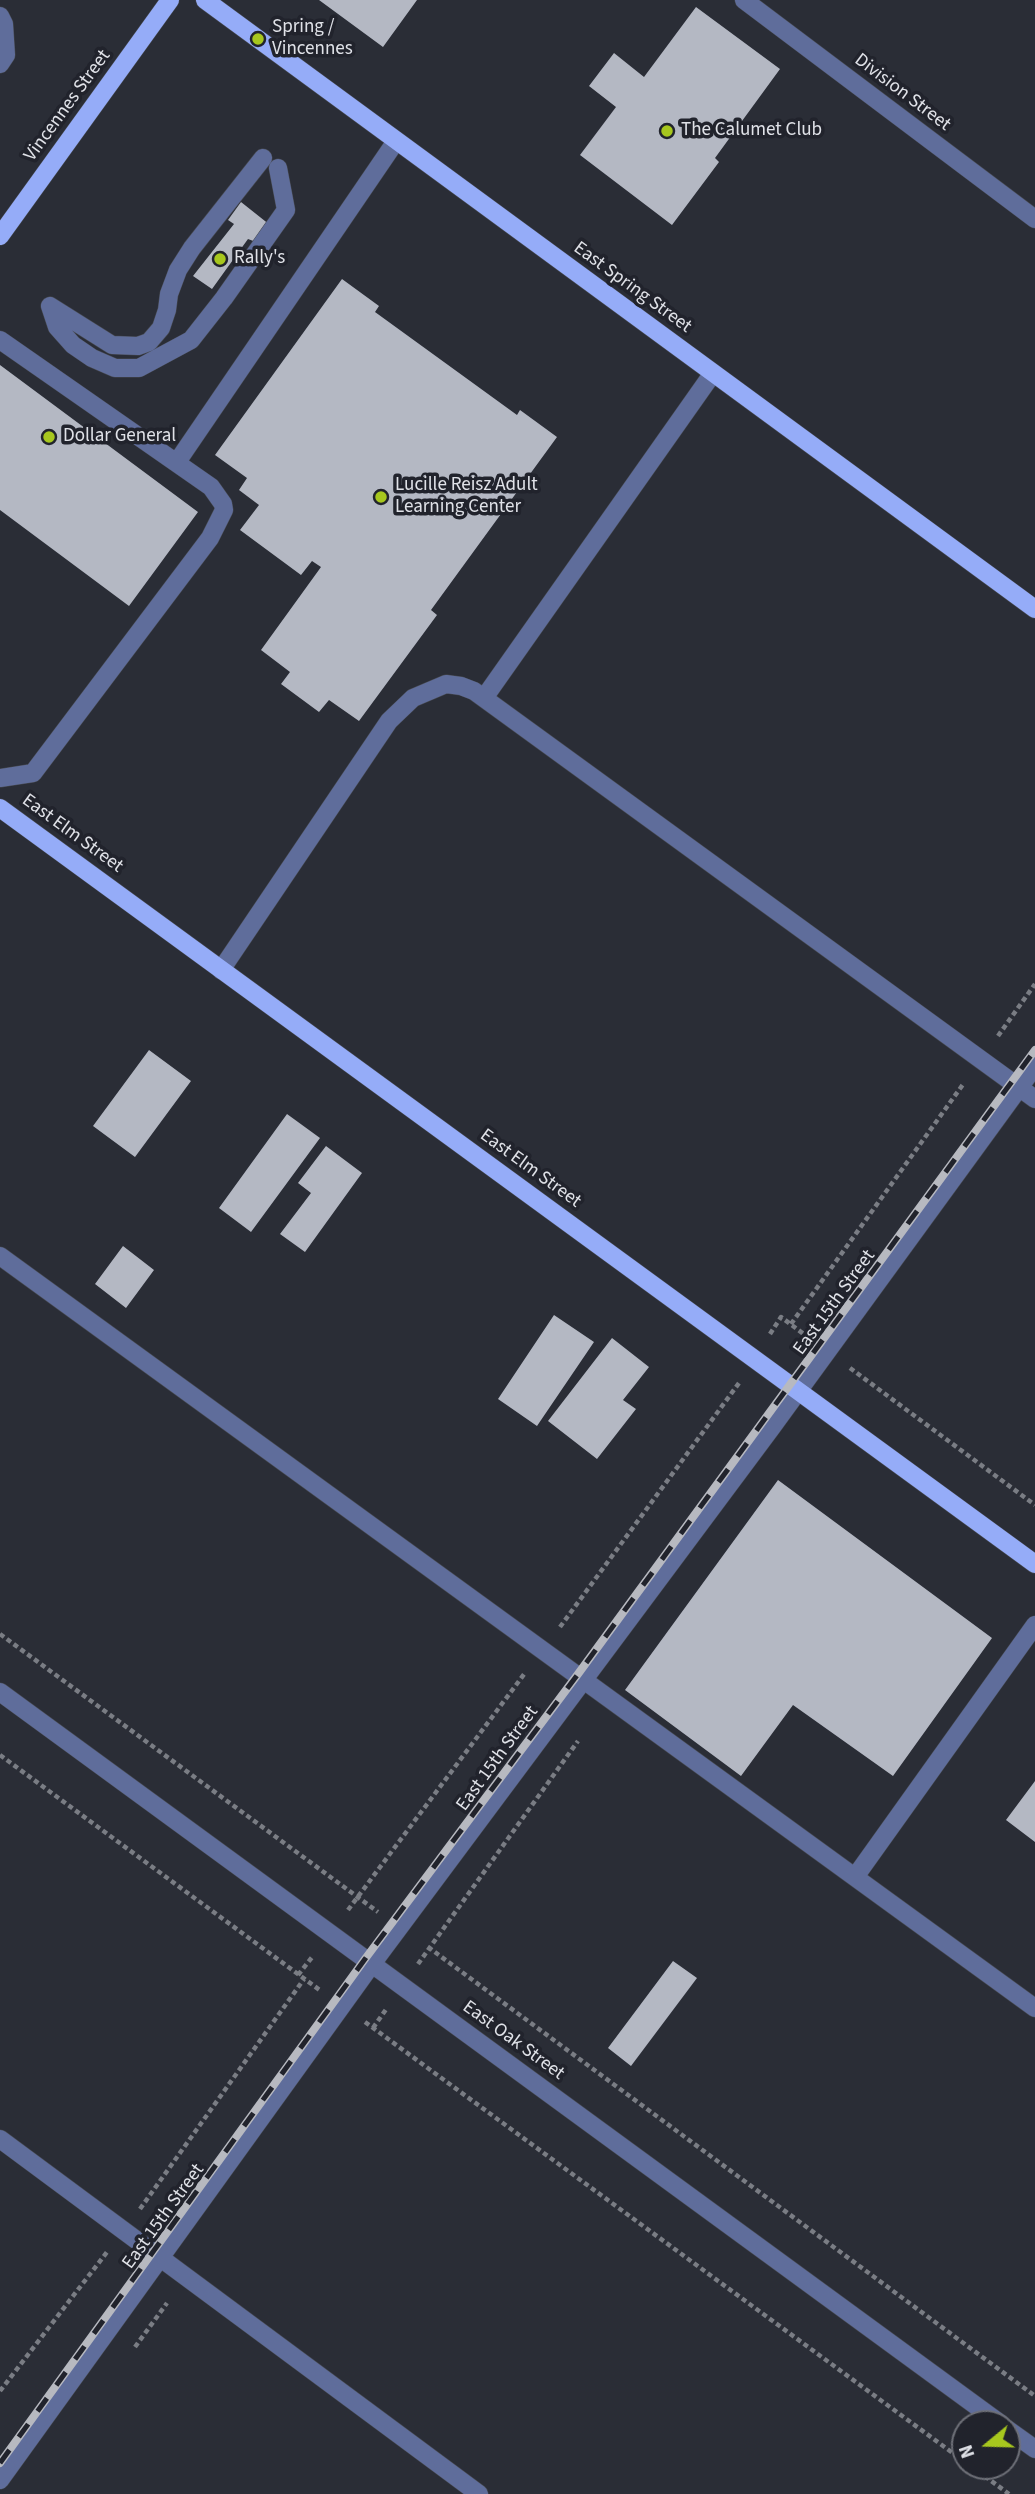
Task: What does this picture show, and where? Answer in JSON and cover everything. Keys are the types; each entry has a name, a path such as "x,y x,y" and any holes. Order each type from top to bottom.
{"main road":[{"name":"Vincennes Street","path":"0,234 170,0"},
{"name":"East Spring Street","path":"205,0 1035,609"},
{"name":"East Elm Street","path":"0,808 1035,1564"}],"street":[{"name":"Division Street","path":"744,0 1035,219"},
{"path":"0,16 4,24 6,55 0,65"},
{"path":"177,462 396,141"},
{"path":"271,163 286,210 191,340 139,368 115,368 92,358 73,345 57,327 50,306 112,345 138,346 149,342 161,328 169,294 185,259 271,163"},
{"path":"0,340 211,487 224,510 211,538 33,773 0,778"},
{"path":"484,698 713,373"},
{"path":"222,970 389,720 413,698 446,684 474,691 484,698 1035,1099"},
{"name":"East 15th Street","path":"0,2480 372,1964 772,1427 1035,1066"},
{"path":"0,1256 1035,2008"},
{"path":"855,1877 1035,1625"},
{"name":"East Oak Street","path":"0,1692 982,2410"},
{"path":"0,2138 479,2494"}],"path":[{"path":"791,1324 1035,985"},
{"path":"850,1367 1035,1505"},
{"path":"0,1634 1035,2396"},
{"path":"0,1755 951,2452"},
{"path":"0,2391 124,2229 304,1979"},
{"path":"990,2480 1009,2494"}],"building":[{"path":"319,0 417,0 383,47"},
{"name":"The Calumet Club","path":"696,7 780,69 715,158 719,162 672,225 580,155 616,107 589,86 614,53 644,77"},
{"name":"Rally's","path":"241,202 270,225 256,242 248,239 212,289 193,276 234,224 228,220"},
{"name":"Lucille Reisz Adult Learning Center","path":"342,279 379,306 375,312 517,415 520,410 557,437 431,610 437,615 359,721 329,700 319,712 281,684 290,672 261,650 321,567 312,561 301,575 240,530 259,505 239,490 247,478 215,455"},
{"name":"Dollar General","path":"0,365 198,512 129,606 0,510"},
{"path":"149,1050 191,1081 135,1157 93,1126"},
{"path":"287,1114 320,1138 251,1232 219,1208"},
{"path":"326,1146 362,1173 305,1252 280,1234 311,1193 298,1183"},
{"path":"123,1246 154,1270 126,1308 95,1284"},
{"path":"554,1315 594,1342 537,1426 498,1399"},
{"path":"612,1338 649,1367 623,1400 636,1409 597,1459 548,1421"},
{"path":"778,1480 992,1638 893,1776 793,1705 741,1776 625,1690"},
{"path":"1035,1781 1035,1842 1006,1820"},
{"path":"673,1961 697,1978 631,2066 608,2048"}],"railway":[{"path":"0,2463 365,1959 578,1674 1035,1050"}],"place":[{"name":"Spring / Vincennes","path":"258,39"},
{"name":"The Calumet Club","path":"667,131"},
{"name":"Rally's","path":"220,259"},
{"name":"Dollar General","path":"49,437"},
{"name":"Lucille Reisz Adult Learning Center","path":"381,497"}]}
